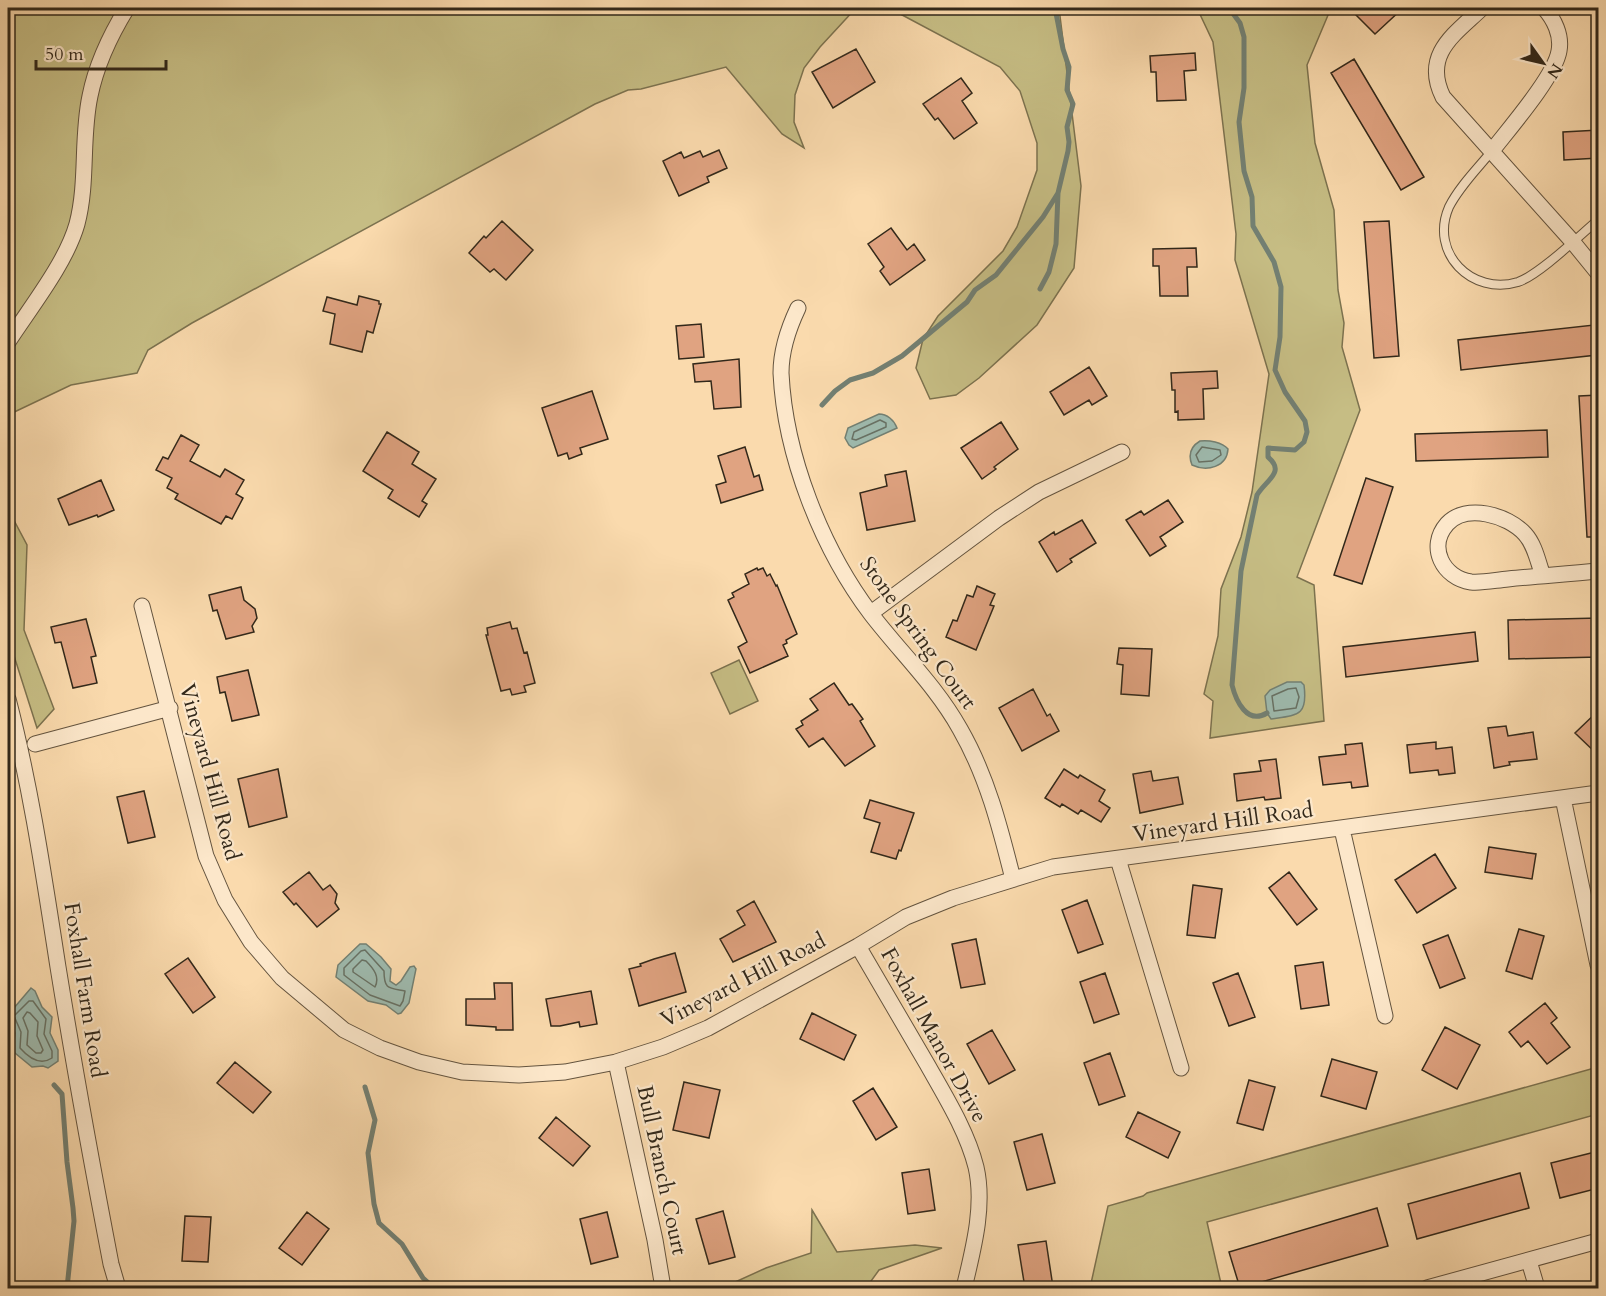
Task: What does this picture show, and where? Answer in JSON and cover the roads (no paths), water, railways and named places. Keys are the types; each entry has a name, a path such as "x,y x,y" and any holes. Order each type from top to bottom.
{"street":[{"path":"8,342 66,252 76,226 83,199 90,97 99,67 117,24 127,8"},
{"path":"1482,8 1444,44 1437,59 1435,73 1437,85 1443,97 1599,273"},
{"path":"1491,152 1545,81 1559,51 1556,26 1544,8"},
{"name":"Stone Spring Court","path":"798,308 790,324 781,372 794,452 808,495 824,535 844,572 871,613 931,685 978,763 1000,827 1013,879"},
{"path":"871,613 999,518 1039,492 1122,452"},
{"path":"1543,576 1535,550 1525,534 1494,516 1460,515 1448,523 1441,534 1440,560 1447,571 1457,578 1473,582 1543,576 1599,571"},
{"name":"Vineyard Hill Road","path":"142,606 170,708 206,856 225,900 251,942 282,978 344,1030 380,1048 419,1062 462,1072 519,1076 566,1072 616,1062 663,1047 708,1028 858,946 906,917 953,897 1053,867 1599,793"},
{"name":"Foxhall Farm Road","path":"8,699 28,746 78,1090 111,1264 118,1288"},
{"path":"28,746 170,708"},
{"path":"1563,798 1599,965"},
{"path":"1342,829 1385,1016"},
{"path":"1118,859 1181,1068"},
{"name":"Foxhall Manor Drive","path":"858,946 946,1097 976,1167 979,1199 973,1248 964,1288"},
{"name":"Bull Branch Court","path":"616,1062 655,1240 663,1288"},
{"path":"1427,1288 1599,1241"},
{"path":"1529,1261 1537,1288"}],"lane":[{"path":"1491,152 1456,195 1445,222 1445,240 1450,256 1460,269 1473,279 1487,284 1502,285 1520,281 1536,272 1599,220"}],"water":[{"path":"879,414 890,418 897,428 853,448 849,445 845,438 848,428"},
{"path":"1200,441 1215,442 1228,449 1224,460 1210,468 1192,465 1191,452"},
{"path":"1287,682 1301,682 1304,685 1305,695 1302,708 1294,715 1271,719 1267,713 1265,696 1270,690"},
{"path":"360,944 366,944 381,957 391,969 390,981 396,985 410,967 414,966 416,969 409,1003 401,1013 398,1014 386,1005 368,1001 336,977 338,965"},
{"path":"31,988 35,991 42,1007 52,1017 50,1033 58,1050 58,1061 48,1068 32,1067 13,1049 15,1033 8,1015"}],"waterway":[{"path":"1040,289 1049,272 1056,244 1058,193 1068,151 1067,127 1073,104 1067,90 1069,67 1055,8"},
{"path":"1229,8 1240,23 1244,37 1244,88 1239,122 1244,171 1252,197 1253,226 1274,262 1281,287 1280,337 1275,370 1285,392 1305,421 1307,432 1304,442 1295,450 1268,448 1268,457 1273,462 1275,472 1257,495 1241,571 1232,685 1236,698 1248,714 1260,716 1267,713"},
{"path":"822,405 850,380 873,373 902,356 967,302 975,290 996,275 1043,217 1058,193"},
{"path":"54,1085 62,1094 74,1221 67,1288"},
{"path":"365,1087 375,1120 368,1153 374,1204 379,1223 402,1244 423,1278 434,1288"}]}
